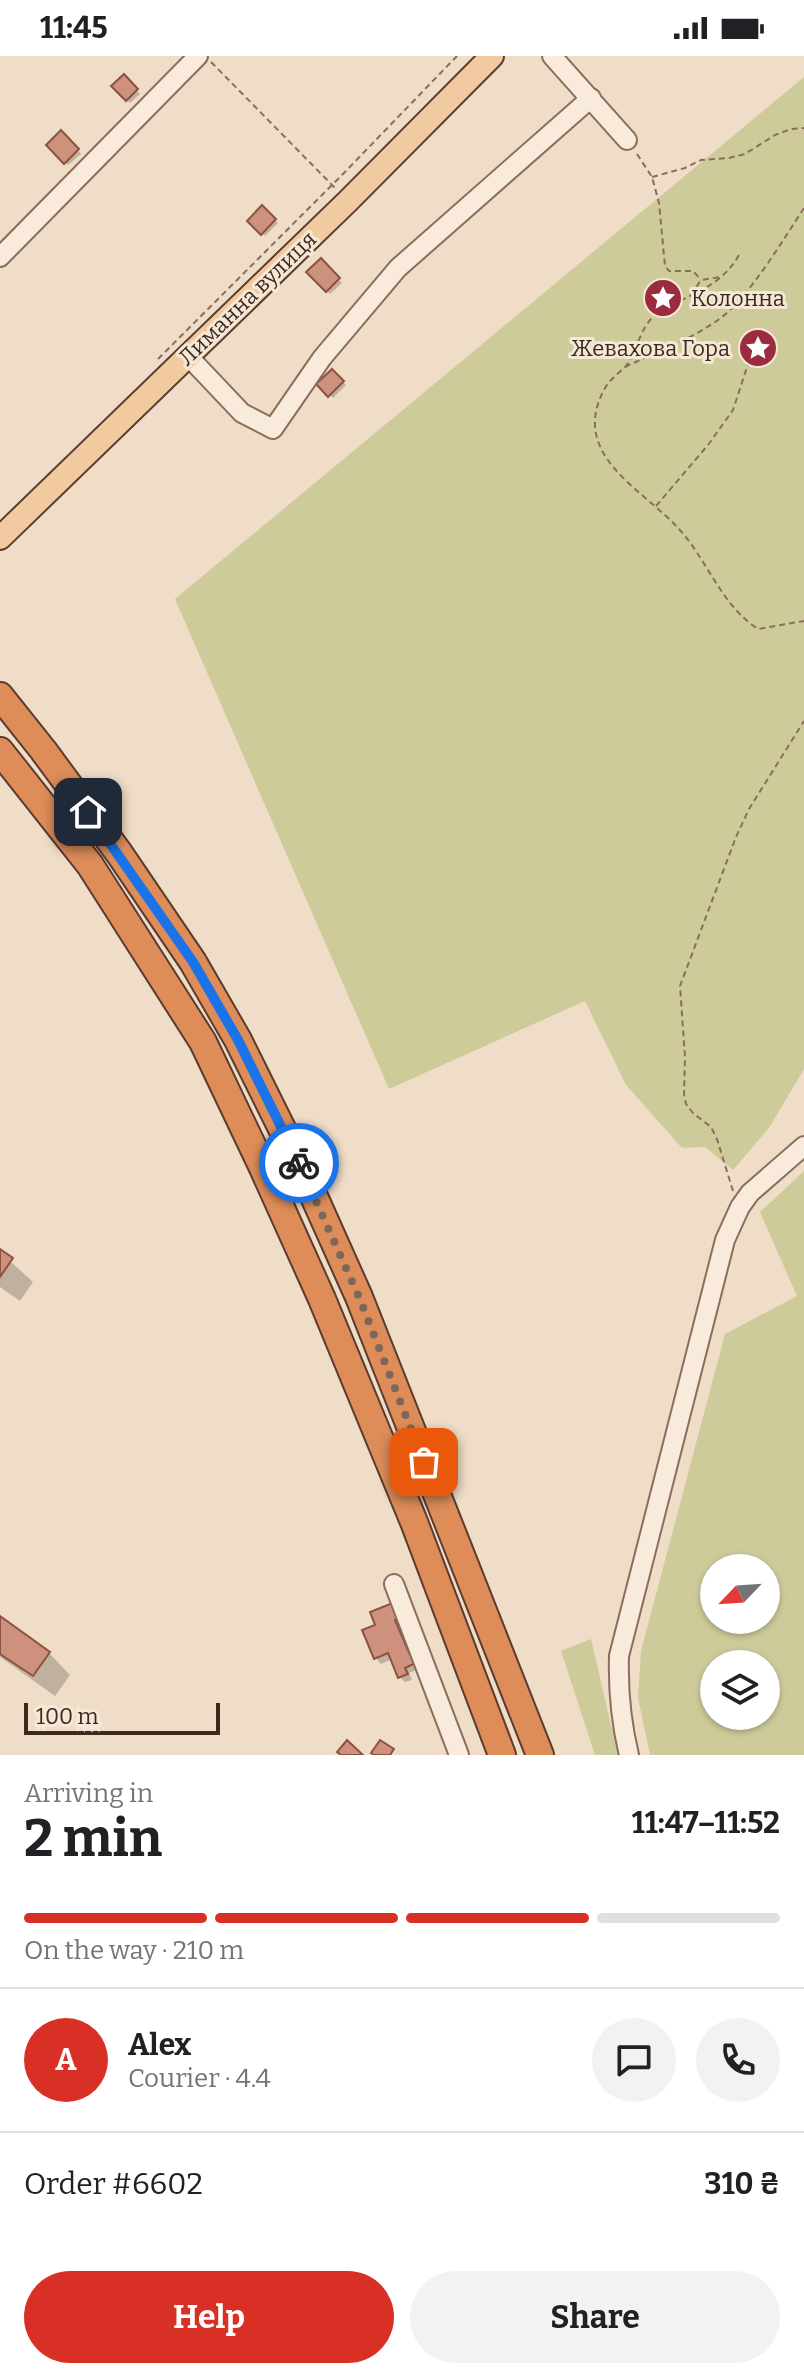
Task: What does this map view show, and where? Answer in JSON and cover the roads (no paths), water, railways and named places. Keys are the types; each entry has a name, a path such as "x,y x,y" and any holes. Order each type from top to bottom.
{"highway":[{"path":"0,696 119,853 193,962 238,1040 299,1163 359,1297 540,1755"},
{"path":"0,751 90,865 203,1042 322,1299 414,1522 502,1755"}],"main road":[{"name":"Лиманна вулиця","path":"0,538 188,356 340,193 492,56"}],"street":[{"path":"0,257 198,56"},
{"path":"552,56 627,140"},
{"path":"188,356 242,413 273,429 322,358 398,268 591,98"},
{"path":"629,1755 621,1715 619,1656 725,1240 740,1207 761,1182 804,1146"},
{"path":"394,1584 459,1755"}],"place":[{"name":"Колонна","path":"663,298"},
{"name":"Жевахова Гора","path":"758,348"}]}
